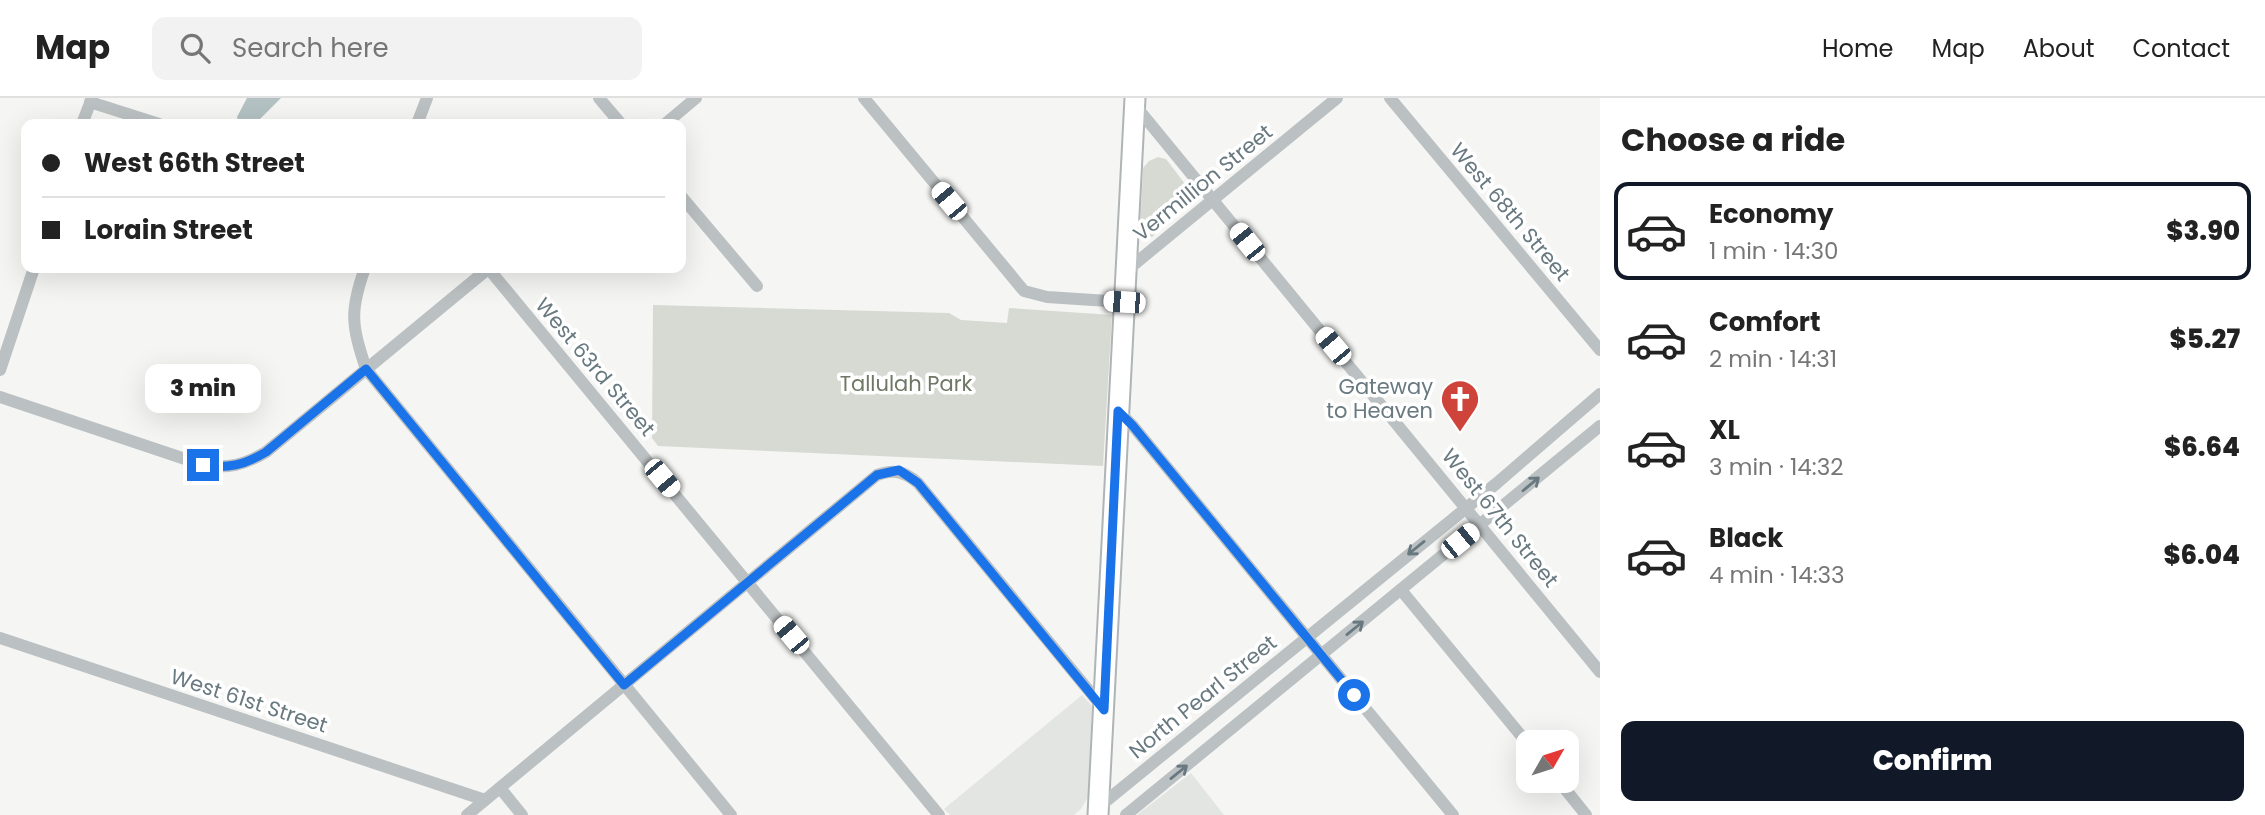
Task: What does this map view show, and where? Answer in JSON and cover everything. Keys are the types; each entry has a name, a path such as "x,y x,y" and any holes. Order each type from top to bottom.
{"main road":[{"path":"1095,812 1104,710 1133,100"}],"street":[{"path":"419,119 427,98"},
{"path":"599,98 617,119"},
{"path":"670,119 696,98"},
{"path":"864,98 1024,291 1047,297 1124,302"},
{"name":"Vermillion Street","path":"1126,271 1337,98"},
{"name":"West 68th Street","path":"1391,98 1600,350"},
{"path":"84,119 91,100 145,119"},
{"name":"West 67th Street","path":"1133,100 1600,672"},
{"path":"686,202 757,286"},
{"path":"0,370 32,273"},
{"path":"364,273 354,307 354,330 366,369 731,815"},
{"path":"0,397 203,465 237,467 266,452 483,273"},
{"name":"West 63rd Street","path":"493,273 940,815"},
{"name":"North Pearl Street","path":"1095,812 1600,394"},
{"path":"1118,411 1453,815"},
{"name":"North Pearl Street","path":"1126,815 1600,426"},
{"path":"467,815 877,475 899,470 918,483 1104,710"},
{"path":"1401,590 1516,730"},
{"name":"West 61st Street","path":"0,638 485,800"},
{"path":"500,788 522,815"},
{"path":"1568,793 1586,815"}],"shaded area":[{"path":"247,98 281,98 260,119 237,117"},
{"path":"1082,695 1092,706 1088,797 1074,815 950,815 944,809"},
{"path":"1191,773 1224,815 1137,815"}],"green space":[{"path":"1158,157 1166,159 1195,197 1152,237 1145,236 1140,230 1143,168"},
{"name":"Tallulah Park","path":"653,305 949,313 961,320 1007,323 1009,308 1112,315 1103,466 658,446 652,438"}],"place":[{"name":"Gateway to Heaven","path":"1460,433"}],"route":[{"path":"203,465 237,467 251,461 266,452 366,369 624,685 877,475 899,470 918,483 1104,710 1118,411 1354,695"}]}
